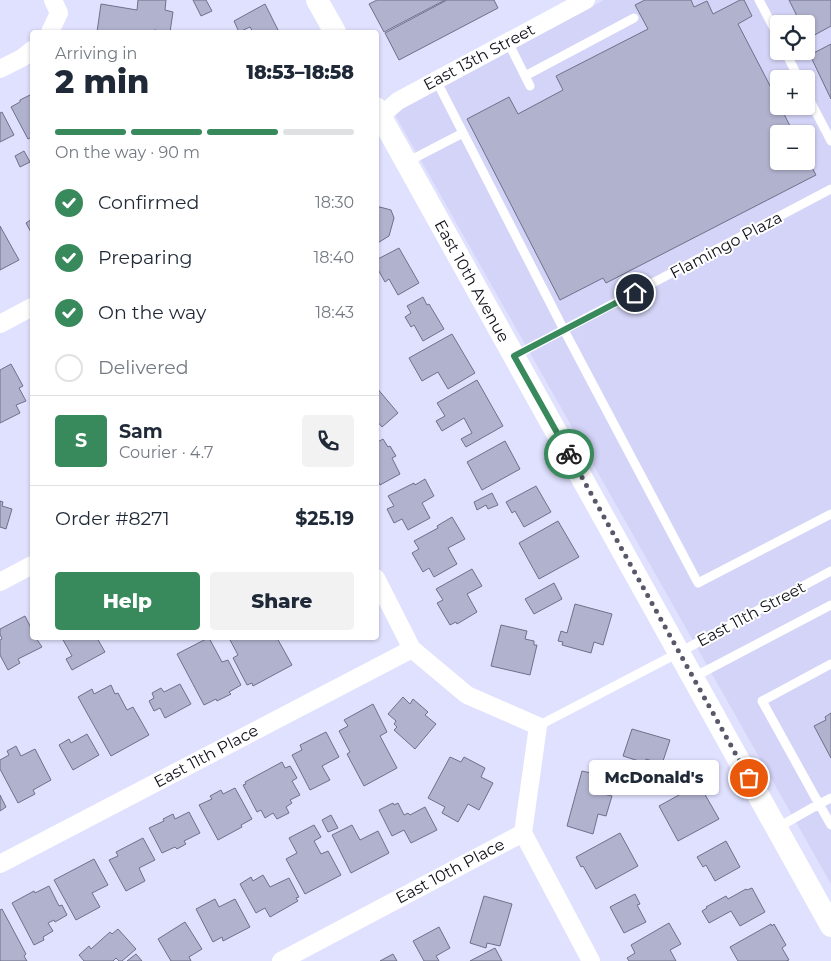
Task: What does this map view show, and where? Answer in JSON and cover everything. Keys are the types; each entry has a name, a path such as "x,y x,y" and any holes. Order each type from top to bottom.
{"street":[{"path":"317,0 334,30"},
{"name":"East 13th Street","path":"379,114 398,101 436,80 586,0"},
{"path":"50,30 56,6"},
{"path":"0,69 22,58 30,52"},
{"name":"East 10th Avenue","path":"379,117 680,652 831,926"},
{"path":"0,324 30,308"},
{"path":"0,582 30,566"},
{"path":"379,584 412,648 467,695 538,726"},
{"name":"East 11th Place","path":"0,864 412,648"},
{"name":"East 10th Place","path":"282,961 523,833 538,726"},
{"path":"523,833 591,961"}],"lane":[{"path":"759,0 770,21"},
{"path":"525,76 634,18"},
{"path":"508,42 530,86"},
{"path":"436,80 564,330 698,583 831,514"},
{"path":"815,110 831,141"},
{"path":"406,162 463,133"},
{"name":"Flamingo Plaza","path":"514,356 831,189"},
{"name":"East 11th Street","path":"538,726 831,571"},
{"path":"694,678 831,605"},
{"path":"831,664 762,701 831,825"},
{"path":"777,828 831,798"}],"shaded area":[{"path":"604,0 831,0 831,884 394,113"}],"building":[{"path":"138,0 166,0 165,10 173,12 170,30 97,30 101,4 137,10"},
{"path":"193,0 206,0 212,11 201,16"},
{"path":"377,0 445,0 384,32 369,4"},
{"path":"447,0 494,0 498,8 399,60 385,33"},
{"path":"645,0 691,0 694,7 707,1 713,14 740,0 744,0 752,16 738,24 770,86 770,115 784,115 790,125 770,125 770,170 813,170 816,175 606,283 603,278 560,300 467,119 509,97 518,114 563,90 556,76 648,29 635,5"},
{"path":"789,0 831,0 831,26 815,35 815,15 796,15"},
{"path":"265,4 278,30 252,30 250,27 238,30 234,21"},
{"path":"831,44 831,99 812,60 815,60 815,52"},
{"path":"30,95 30,138 28,139 11,107 20,102 20,100"},
{"path":"2,112 14,135 0,142 0,113"},
{"path":"24,151 30,162 20,167 15,156"},
{"path":"379,207 391,210 394,218 389,236 379,242"},
{"path":"30,220 30,230 26,223"},
{"path":"0,226 19,260 0,270"},
{"path":"399,248 419,283 398,295 389,279 385,282 379,271 379,258"},
{"path":"423,297 444,329 423,341 414,325 411,327 405,317 411,313 407,306"},
{"path":"452,334 475,373 448,389 438,372 422,381 409,358"},
{"path":"11,364 23,386 19,388 26,401 16,405 20,413 0,423 0,370"},
{"path":"477,380 503,426 466,447 461,439 472,433 464,418 442,431 436,421 445,416 437,403"},
{"path":"379,391 398,413 382,427 379,424"},
{"path":"383,439 388,447 390,446 396,456 392,458 400,474 380,485 379,483 379,441"},
{"path":"505,441 520,469 482,490 467,462"},
{"path":"425,479 434,496 422,503 430,518 408,530 402,519 394,523 387,509 394,506 388,496"},
{"path":"536,486 551,512 524,527 515,511 512,513 506,502"},
{"path":"492,493 498,505 488,509 486,505 477,510 474,502"},
{"path":"0,501 3,502 2,506 12,509 6,529 0,527"},
{"path":"452,517 465,539 448,548 457,564 434,577 429,568 423,572 412,553 419,549 414,541 438,528 437,526"},
{"path":"558,521 579,557 539,579 519,543"},
{"path":"472,569 482,586 467,594 477,612 457,624 456,622 450,625 437,603 443,600 436,589"},
{"path":"554,583 562,599 534,614 525,599"},
{"path":"575,604 612,614 603,645 594,642 591,653 562,645 563,642 558,641 561,631 567,633"},
{"path":"25,616 30,626 30,640 37,640 42,647 18,659 20,663 8,670 0,655 0,640 2,639 0,629"},
{"path":"501,625 527,631 525,639 534,641 534,645 537,645 530,675 491,666"},
{"path":"63,640 98,640 105,652 72,670 66,659 72,656"},
{"path":"204,640 210,640 222,662 228,660 241,685 229,692 231,694 204,705 177,654"},
{"path":"230,640 278,640 292,665 253,686 252,683 247,685 233,658 238,655"},
{"path":"180,684 191,704 165,718 160,708 154,711 149,701 154,698 152,693 161,688 164,692"},
{"path":"111,685 115,694 118,693 127,710 133,707 149,735 111,756 78,697 92,689 94,694"},
{"path":"403,697 410,704 413,699 428,712 425,715 436,724 415,749 394,730 397,727 394,724 396,721 388,714"},
{"path":"373,704 387,732 380,736 397,768 364,786 347,754 350,752 339,731 348,726 344,720"},
{"path":"831,713 831,758 814,726 826,720 825,717"},
{"path":"632,729 670,740 662,764 646,759 645,763 623,756"},
{"path":"326,732 339,757 322,766 330,780 310,790 292,755 302,750 300,745"},
{"path":"87,734 99,755 73,770 59,745 69,739 71,743"},
{"path":"16,746 21,756 35,749 51,780 33,790 35,794 18,803 0,769 0,760 9,755 7,751"},
{"path":"450,757 461,762 464,757 485,768 481,777 493,783 479,810 468,804 458,822 442,813 445,807 428,798"},
{"path":"282,762 285,768 290,766 297,778 292,781 300,795 290,800 292,803 286,807 289,813 277,819 273,813 265,818 261,810 257,812 243,785 246,784 245,782"},
{"path":"582,771 604,776 599,793 612,796 606,816 598,814 593,834 567,826"},
{"path":"699,784 719,819 678,841 659,806"},
{"path":"235,788 252,819 241,825 242,827 218,840 199,805 212,799 210,796 221,790 223,794"},
{"path":"0,795 6,807 0,811"},
{"path":"393,803 394,805 398,803 404,815 408,813 410,815 425,807 437,830 411,843 404,830 392,836 379,810"},
{"path":"189,812 200,833 184,841 186,844 177,849 175,847 162,853 149,828 164,821 163,819 173,814 175,819"},
{"path":"331,815 338,828 328,832 322,820"},
{"path":"314,825 321,837 314,841 321,854 328,851 341,875 305,894 286,859 297,853 289,838"},
{"path":"352,825 360,840 378,831 389,853 351,873 332,835"},
{"path":"620,833 638,866 596,889 576,857"},
{"path":"143,838 155,860 139,868 145,881 126,891 109,860 118,856 116,852"},
{"path":"726,841 740,867 715,881 706,865 703,867 697,857"},
{"path":"94,859 108,885 92,893 100,907 76,920 54,880"},
{"path":"263,875 270,887 289,878 299,897 296,898 298,901 270,917 265,908 256,913 240,884 251,877 253,881"},
{"path":"49,886 59,906 62,905 67,915 55,922 54,920 48,923 53,931 43,937 44,940 34,945 12,903 34,891 35,893"},
{"path":"752,888 765,912 740,926 731,911 709,923 702,911 706,907 726,896 728,899 746,889"},
{"path":"635,894 640,904 637,905 646,922 624,933 610,907"},
{"path":"484,896 512,904 500,946 487,943 486,948 470,943"},
{"path":"215,899 219,907 235,899 250,927 223,941 222,937 213,942 196,909"},
{"path":"2,909 26,954 24,956 27,961 0,961 0,910"},
{"path":"185,922 202,949 189,957 191,961 171,961 158,939"},
{"path":"669,923 681,944 670,950 676,961 629,961 627,958 635,953 631,945"},
{"path":"771,924 772,926 774,924 786,945 782,948 789,960 738,961 730,947"},
{"path":"439,927 450,948 436,956 439,961 424,961 413,941"},
{"path":"118,929 136,949 122,961 116,958 113,961 84,961 79,955 89,946 91,949 110,932 112,934"},
{"path":"495,948 502,961 470,961"},
{"path":"136,954 142,961 127,961"},
{"path":"393,954 397,961 380,961"}],"way so far":[{"path":"569,454 749,778"}],"place":[{"name":"McDonald's","path":"749,778"}],"route":[{"path":"569,454 514,356 635,293"}]}
